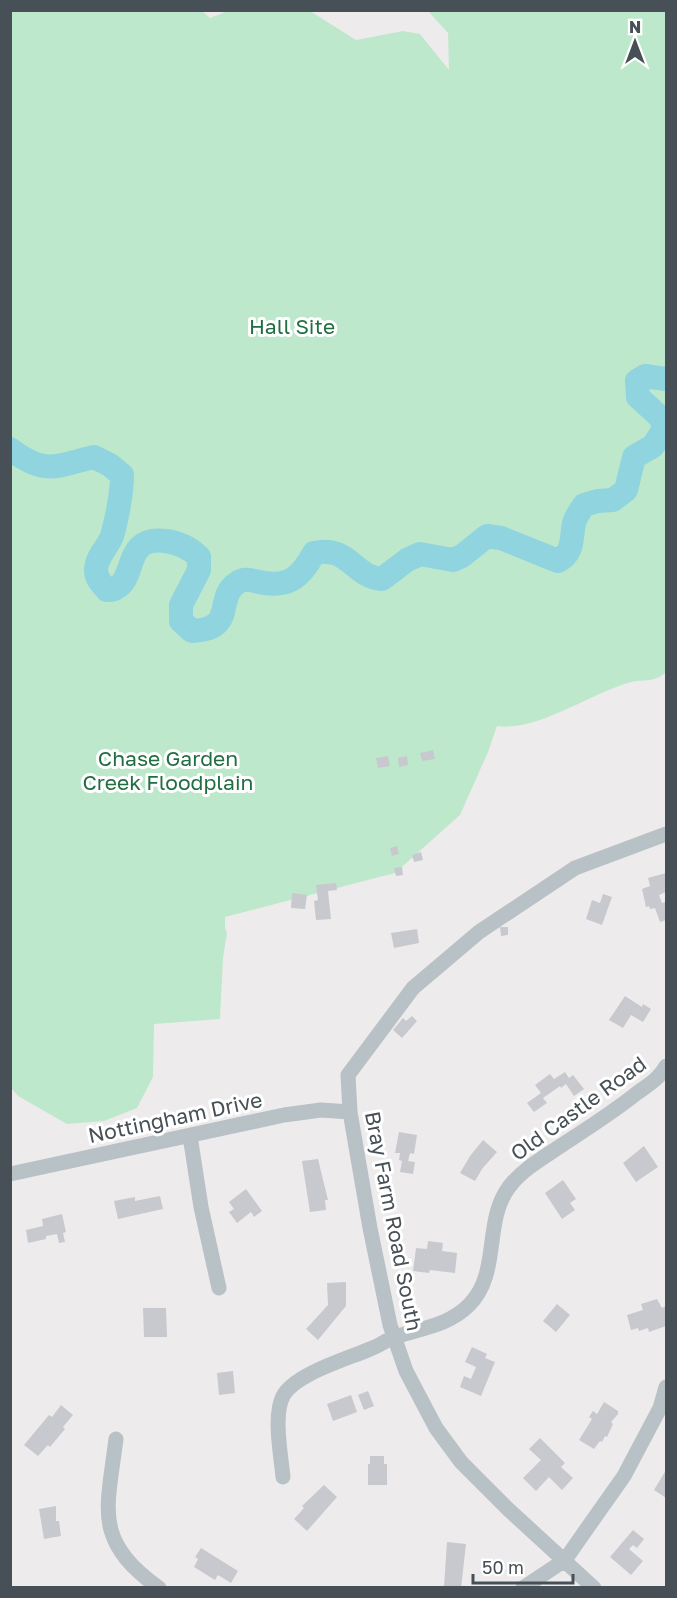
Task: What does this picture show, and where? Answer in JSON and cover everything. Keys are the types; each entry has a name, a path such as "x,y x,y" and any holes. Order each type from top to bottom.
{"street":[{"name":"Bray Farm Road South","path":"594,1587 509,1510 461,1462 435,1428 406,1371 394,1338 370,1228 351,1112 348,1075 413,988 479,932 575,868 666,834"},
{"name":"Old Castle Road","path":"283,1477 279,1412 284,1395 309,1375 394,1338 434,1327 454,1317 468,1306 480,1292 485,1280 495,1225 501,1202 508,1188 529,1167 621,1106 662,1074 666,1066"},
{"name":"Nottingham Drive","path":"10,1174 284,1115 321,1110 351,1112"},
{"path":"190,1136 201,1207 219,1288"},
{"path":"523,1587 565,1560 624,1476 660,1408 666,1387"},
{"path":"116,1439 107,1517 118,1550 132,1566 159,1587"}],"green space":[{"path":"201,10 210,18 228,11 310,11 356,40 403,31 420,34 449,70 448,33 428,11 666,11 666,672 657,678 613,688 546,718 512,726 497,726 460,815 395,873 225,917 227,933 223,958 220,1019 154,1024 153,1077 137,1108 104,1121 67,1124 18,1096 11,1088 10,11"}],"building":[{"path":"433,750 435,759 422,761 420,753"},
{"path":"388,756 390,766 378,768 376,758"},
{"path":"407,756 408,765 399,767 398,758"},
{"path":"397,846 399,854 392,856 390,848"},
{"path":"421,852 423,860 414,862 412,855"},
{"path":"402,867 403,875 396,876 394,868"},
{"path":"666,873 666,892 659,895 662,903 666,902 666,920 660,922 655,908 646,907 642,889 650,886 648,878"},
{"path":"336,883 337,890 328,891 331,919 316,920 314,901 318,900 316,885"},
{"path":"292,893 307,895 305,909 291,908"},
{"path":"603,894 612,897 602,925 586,919 592,900 600,903"},
{"path":"500,927 508,927 508,935 501,936"},
{"path":"417,929 419,943 394,948 391,933"},
{"path":"625,996 642,1007 643,1004 651,1009 643,1022 631,1015 623,1028 609,1020"},
{"path":"412,1016 417,1021 402,1038 393,1030 403,1018 406,1021"},
{"path":"565,1072 569,1078 573,1075 584,1089 574,1096 566,1084 561,1088 560,1086 543,1098 547,1103 534,1112 527,1103 541,1093 535,1085 550,1074 554,1079"},
{"path":"399,1132 417,1135 414,1154 410,1153 408,1161 415,1162 413,1174 400,1172 402,1161 399,1160 400,1153 395,1153"},
{"path":"483,1140 497,1152 475,1181 460,1173"},
{"path":"644,1146 658,1167 636,1182 623,1163"},
{"path":"318,1159 328,1200 325,1200 326,1210 310,1212 302,1161"},
{"path":"563,1180 576,1199 570,1203 575,1210 562,1219 545,1193"},
{"path":"246,1189 262,1211 254,1217 251,1212 237,1223 229,1212 234,1209 229,1202"},
{"path":"160,1196 163,1209 118,1219 114,1201 135,1197 135,1201"},
{"path":"62,1214 66,1232 63,1233 65,1242 59,1243 57,1234 28,1243 26,1230 43,1226 42,1219"},
{"path":"428,1241 443,1243 442,1251 457,1253 455,1273 430,1270 429,1273 413,1271 416,1248 427,1249"},
{"path":"346,1282 346,1306 318,1340 306,1329 328,1305 327,1283"},
{"path":"657,1299 662,1308 666,1306 666,1326 649,1332 648,1328 639,1331 638,1328 631,1330 627,1315 643,1310 641,1304"},
{"path":"557,1304 570,1315 556,1332 543,1321"},
{"path":"143,1308 166,1308 167,1337 144,1337"},
{"path":"472,1347 487,1354 485,1358 495,1362 481,1396 460,1387 464,1376 471,1379 476,1367 465,1362"},
{"path":"233,1371 235,1393 219,1395 217,1373"},
{"path":"368,1391 374,1406 364,1410 358,1395"},
{"path":"351,1395 357,1412 333,1421 327,1404"},
{"path":"604,1402 618,1411 618,1414 611,1422 613,1424 607,1437 605,1436 594,1449 579,1440 592,1419 589,1417 593,1411 597,1414"},
{"path":"61,1405 73,1415 50,1447 48,1445 38,1456 24,1445 49,1415 52,1417"},
{"path":"540,1438 565,1463 561,1467 573,1478 562,1490 549,1477 536,1491 523,1478 541,1460 529,1449"},
{"path":"370,1456 384,1456 384,1464 387,1464 387,1485 368,1485"},
{"path":"666,1470 666,1498 654,1490"},
{"path":"324,1485 337,1497 307,1531 294,1519 304,1508 302,1506"},
{"path":"56,1506 56,1521 59,1521 61,1536 44,1539 39,1509"},
{"path":"633,1530 644,1539 637,1548 633,1545 629,1549 643,1561 631,1575 610,1557"},
{"path":"447,1542 466,1544 461,1588 444,1587"},
{"path":"201,1548 238,1571 231,1583 218,1575 215,1580 194,1567 198,1559 195,1557"}],"waterway":[{"path":"10,449 42,466 60,466 94,457 110,465 122,475 119,506 112,536 97,565 98,579 107,590 115,589 127,576 133,558 143,544 152,541 166,541 188,548 199,557 199,570 181,605 181,621 192,631 215,625 223,612 230,589 237,583 247,580 277,584 292,580 309,562 314,553 335,553 364,573 382,579 407,560 420,554 453,560 462,556 487,536 501,538 558,561 567,554 574,523 584,505 613,500 626,490 634,457 653,446 664,429 661,418 638,397 637,381 645,376 666,379"}],"park label":[{"name":"Hall Site","path":"292,326"},
{"name":"Chase Garden Creek Floodplain","path":"168,770"}]}
